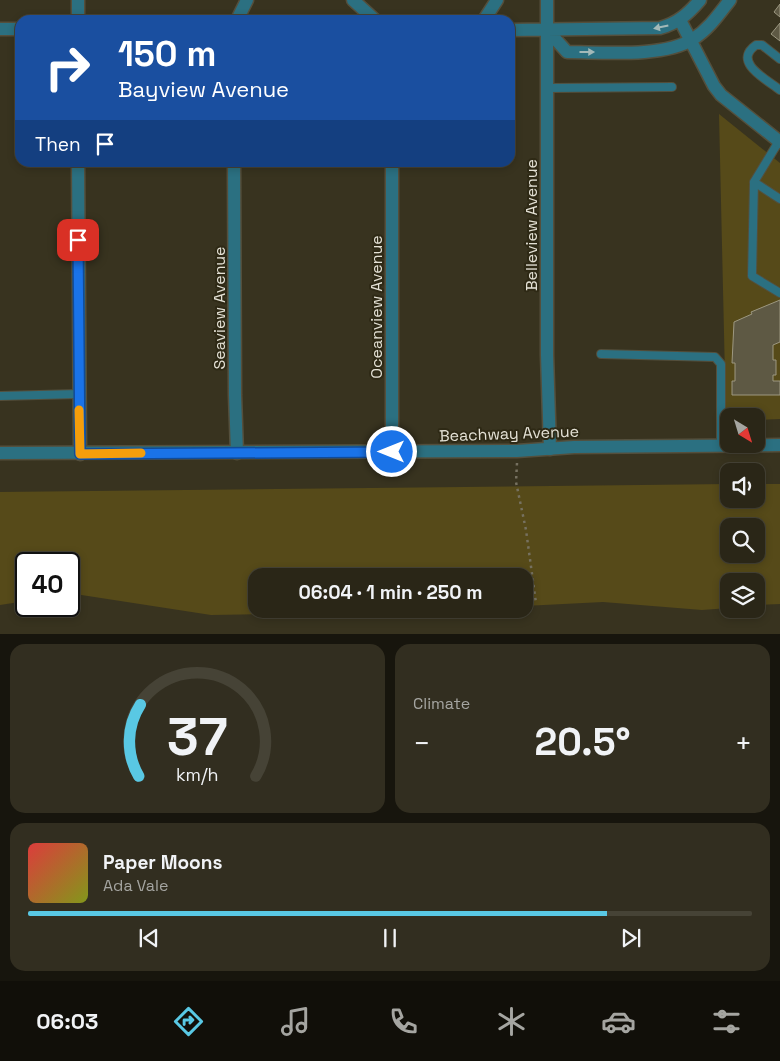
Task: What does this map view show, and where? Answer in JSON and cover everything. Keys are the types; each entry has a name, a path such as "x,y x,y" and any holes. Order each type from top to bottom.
{"street":[{"path":"78,0 78,15"},
{"path":"240,15 247,0"},
{"path":"353,0 370,15"},
{"path":"487,15 497,0"},
{"name":"Belleview Avenue","path":"546,0 548,31 546,88 547,356 550,449"},
{"path":"515,30 647,30 660,28 680,20 700,0"},
{"path":"548,31 567,52 647,52 665,49 691,41 711,24 730,0"},
{"path":"680,20 714,86 721,95 780,142"},
{"path":"0,29 15,29"},
{"path":"78,167 78,394 80,454"},
{"name":"Seaview Avenue","path":"234,167 237,453"},
{"name":"Oceanview Avenue","path":"392,167 392,452"},
{"name":"Beachway Avenue","path":"765,445 780,445"},
{"name":"Beachway Avenue","path":"0,453 517,451 574,447 720,446"}],"lane":[{"path":"780,59 762,45 756,45 749,50 747,57 749,65 780,90"},
{"path":"546,88 672,87"},
{"path":"780,142 754,182 752,276 780,293"},
{"path":"754,182 780,199"},
{"path":"601,354 715,357 721,364 721,408"},
{"path":"0,396 78,394"}],"path":[{"path":"517,451 516,482 526,530 536,603"}],"shaded area":[{"path":"719,114 780,163 780,419 765,420 765,408 726,408"},
{"path":"720,484 720,508 765,508 765,484 780,484 780,604 765,605 765,573 720,573 720,609 702,610 603,602 533,606 533,568 248,568 248,614 211,615 80,595 80,552 15,552 15,603 0,605 0,492"}],"building":[{"path":"780,4 780,17 774,12"},
{"path":"780,23 780,41 771,34"},
{"path":"780,300 780,342 773,345 776,375 773,375 773,381 780,381 780,395 732,395 732,381 735,381 735,363 732,363 734,322 752,314 751,312"}],"slow traffic":[{"path":"79,410 80,454 141,453"}],"route":[{"path":"78,240 80,454 392,452"}]}
